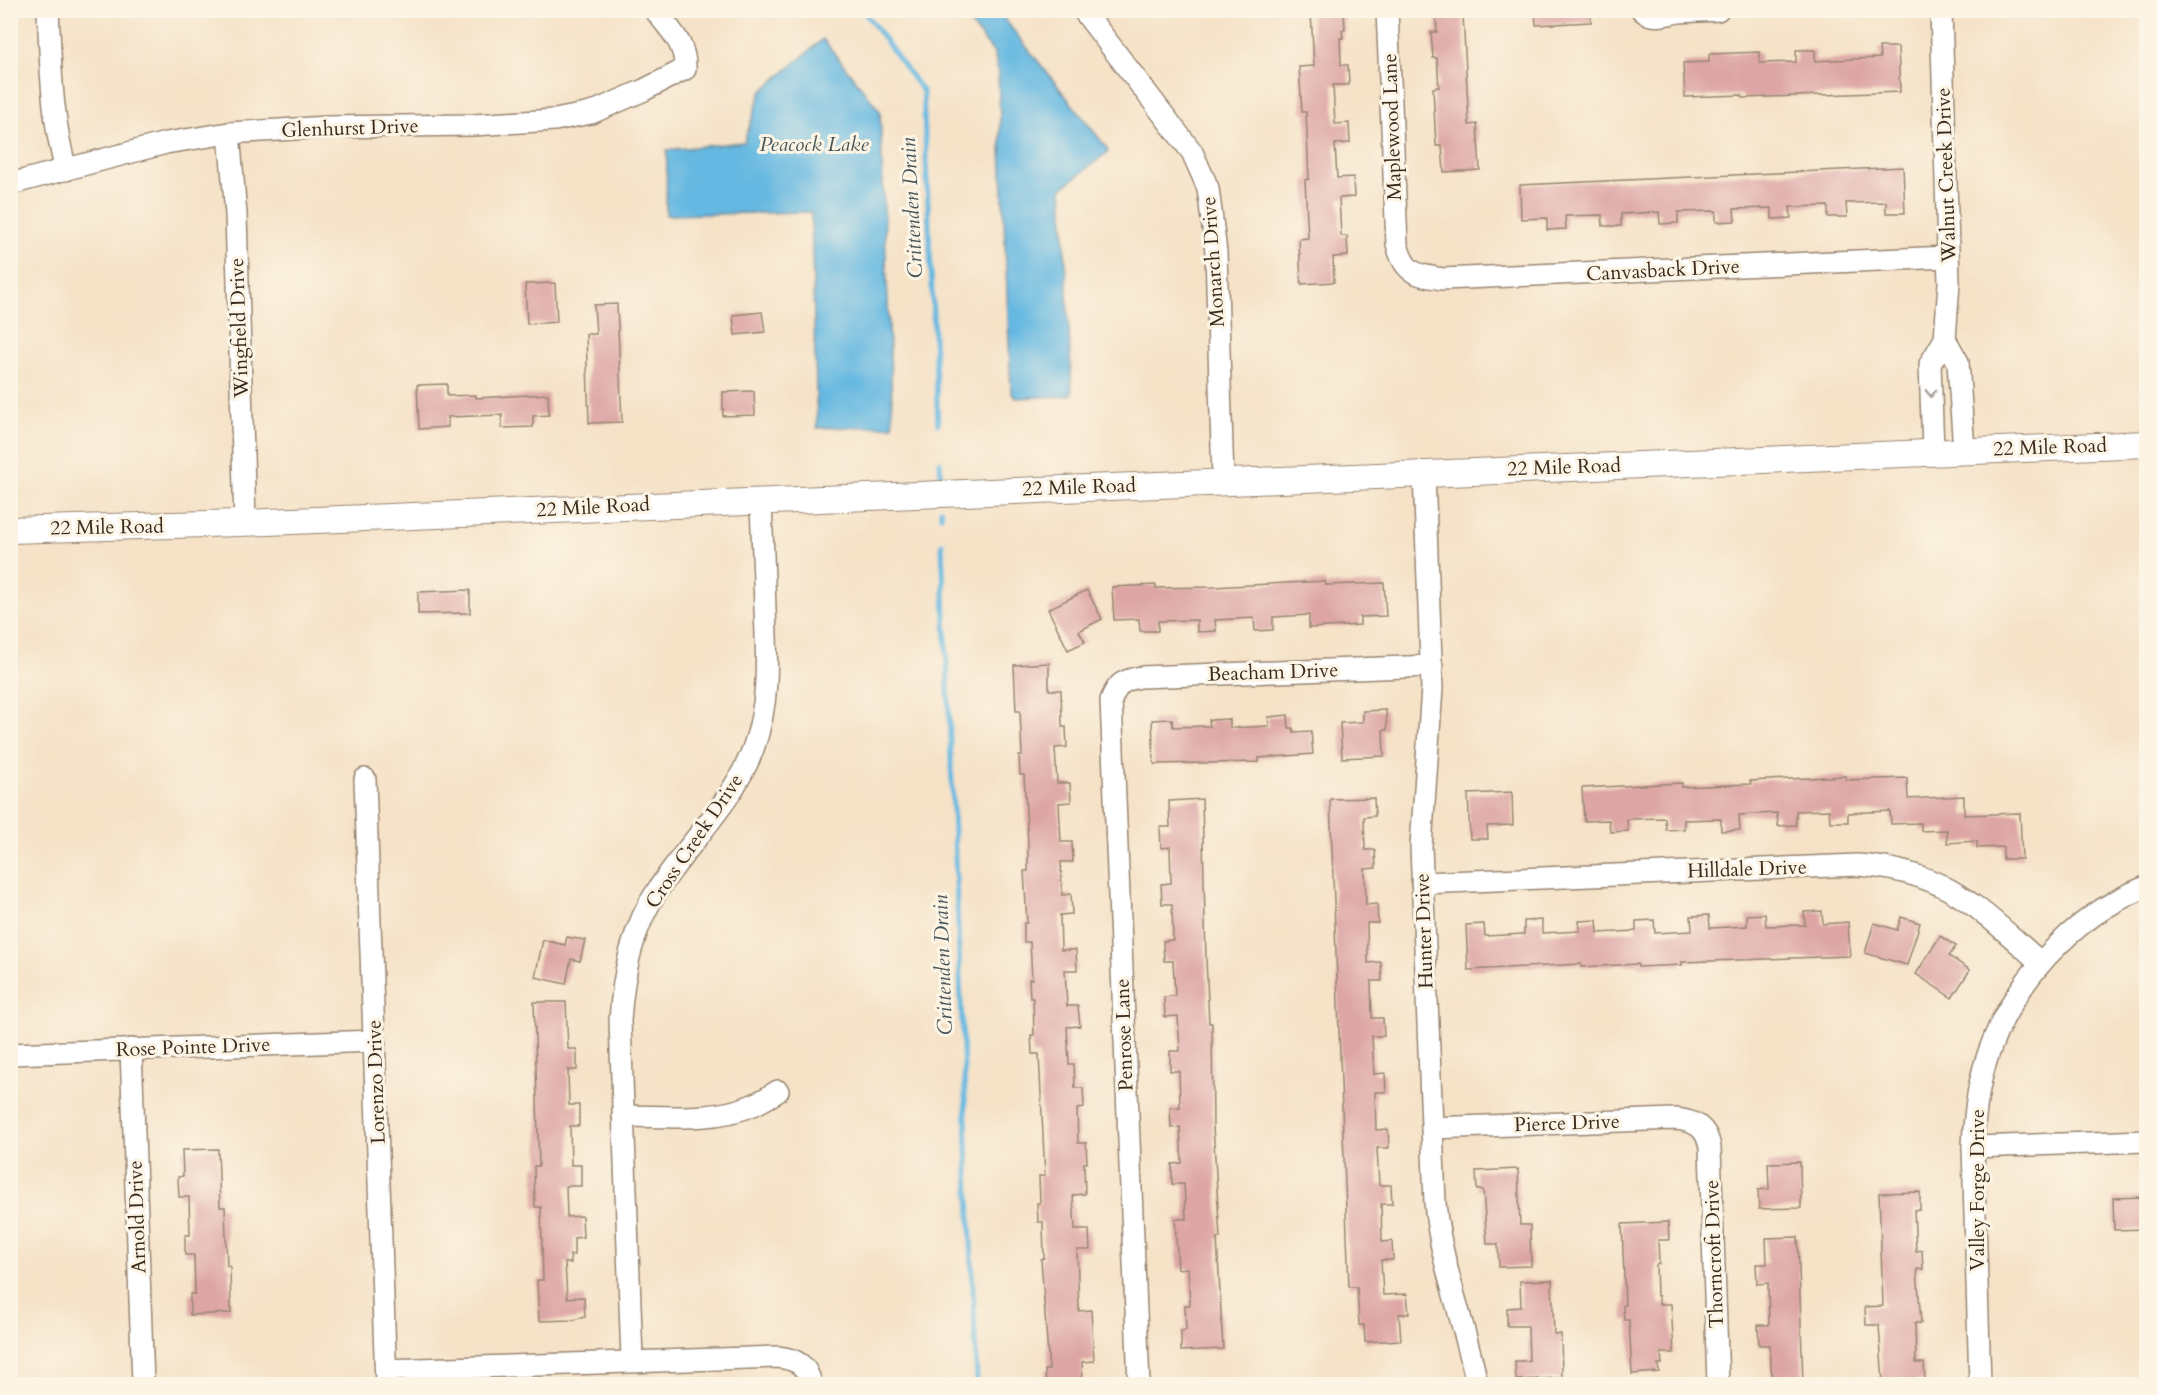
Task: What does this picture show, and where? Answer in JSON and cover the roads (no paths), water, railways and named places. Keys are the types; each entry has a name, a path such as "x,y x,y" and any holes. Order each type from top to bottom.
{"street":[{"path":"48,10 52,105 66,170"},
{"name":"Glenhurst Drive","path":"10,184 166,143 229,133 327,127 473,125 555,120 591,112 644,90 685,69 685,56 680,42 655,10"},
{"name":"Monarch Drive","path":"1083,10 1192,152 1208,188 1216,252 1223,481"},
{"name":"Maplewood Lane","path":"1387,10 1396,244"},
{"path":"1642,10 1645,14 1663,16 1677,12 1718,10"},
{"name":"Walnut Creek Drive","path":"1933,451 1930,364 1945,339 1949,284 1941,10"},
{"name":"Wingfield Drive","path":"229,133 236,214 245,523"},
{"name":"Canvasback Drive","path":"1396,244 1400,258 1408,270 1421,276 1443,279 1948,257"},
{"path":"1945,339 1958,362 1964,451"},
{"name":"22 Mile Road","path":"10,530 245,523 1933,451 2146,444"},
{"name":"Hunter Drive","path":"1424,473 1432,666 1422,835 1422,883 1432,1128 1438,1232 1476,1384"},
{"name":"Cross Creek Drive","path":"632,1361 621,1004 626,966 646,911 659,888 709,824 741,774 753,749 761,722 766,693 767,666 761,500"},
{"name":"Beacham Drive","path":"1116,686 1129,679 1141,677 1432,666"},
{"name":"Penrose Lane","path":"1116,686 1110,710 1139,1384"},
{"name":"Lorenzo Drive","path":"365,779 386,1377"},
{"name":"Hilldale Drive","path":"1422,883 1858,865 1885,867 1935,881 1958,893 1980,909 2041,963"},
{"name":"Valley Forge Drive","path":"1980,1384 1973,1147 1975,1110 1986,1060 2009,1009 2041,963 2082,924 2122,898 2146,887"},
{"name":"Rose Pointe Drive","path":"10,1054 375,1041"},
{"name":"Arnold Drive","path":"132,1049 143,1384"},
{"path":"623,1116 712,1115 754,1105 778,1091"},
{"name":"Pierce Drive","path":"1432,1128 1675,1119 1688,1120 1700,1126"},
{"name":"Thorncroft Drive","path":"1700,1126 1708,1137 1710,1148 1718,1384"},
{"path":"1973,1147 2146,1141"},
{"path":"386,1377 632,1361 777,1357 789,1358 801,1363 808,1372 811,1384"}],"water":[{"path":"960,11 998,11 1107,148 1108,152 1062,188 1072,393 1068,396 1016,398 1011,392 998,72 994,53"},
{"name":"Peacock Lake","path":"823,39 880,111 893,426 817,428 811,212 666,215 667,150 744,142 761,92"}],"waterway":[{"name":"Crittenden Drain","path":"863,10 923,92 938,424"},
{"name":"Crittenden Drain","path":"940,462 941,476"},
{"name":"Crittenden Drain","path":"941,510 941,516"},
{"name":"Crittenden Drain","path":"942,544 977,1384"}]}
